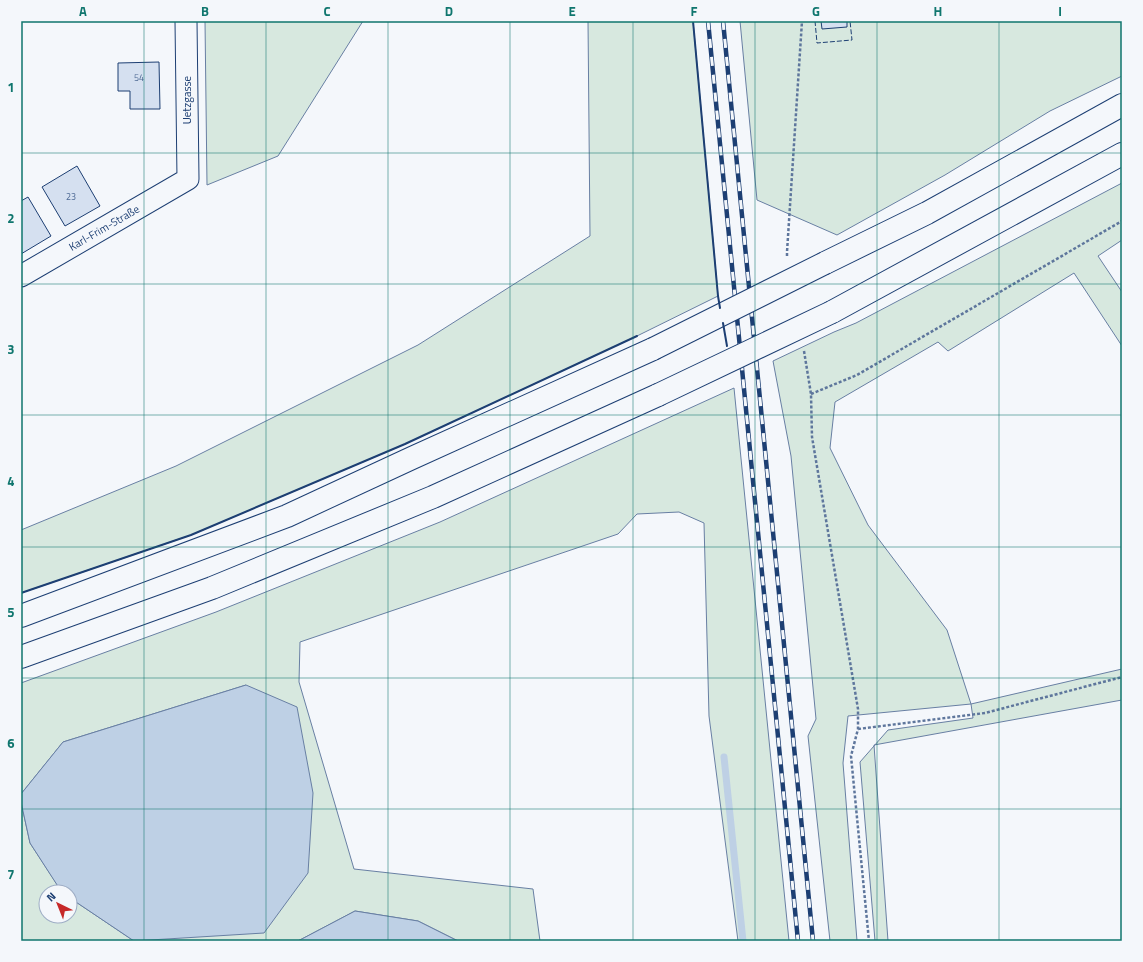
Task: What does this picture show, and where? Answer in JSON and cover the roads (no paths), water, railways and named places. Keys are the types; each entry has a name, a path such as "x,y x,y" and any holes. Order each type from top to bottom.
{"main road":[{"path":"21,616 287,516 653,349 927,213 1122,105"},
{"path":"21,657 212,588 433,498 658,395 832,312 1122,154"}],"street":[{"name":"Uetzgasse","path":"186,21 188,179"},
{"name":"Karl-Frim-Straße","path":"21,276 188,179"}],"water":[{"path":"246,685 297,707 313,793 308,873 264,933 134,941 78,903 78,884 56,884 30,843 21,802 21,794 63,742"},
{"path":"355,911 418,921 458,941 298,941"}],"waterway":[{"path":"724,757 743,941"}],"railway":[{"path":"708,21 798,941"},
{"path":"723,21 813,941"}]}
